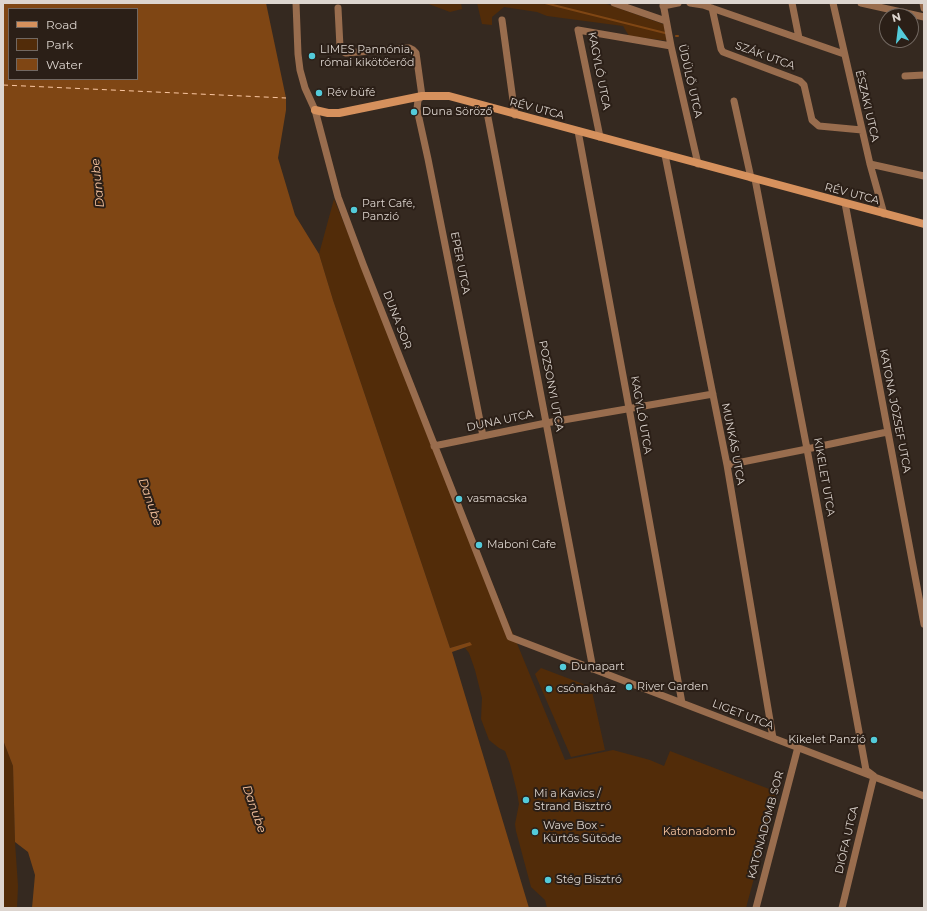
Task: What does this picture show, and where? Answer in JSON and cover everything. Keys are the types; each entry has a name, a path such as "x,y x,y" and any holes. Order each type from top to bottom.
{"street":[{"name":"DUNA SOR","path":"296,3 300,70 305,88 315,110 338,197 434,446 510,637"},
{"path":"614,3 630,6 666,21"},
{"path":"663,4 678,3"},
{"path":"690,3 712,8 844,54"},
{"path":"792,3 799,38"},
{"name":"ÉSZAKI UTCA","path":"833,3 870,164 884,214"},
{"path":"861,3 924,17"},
{"path":"923,3 924,8"},
{"name":"ÜDÜLŐ UTCA","path":"663,4 698,164"},
{"name":"EPER UTCA","path":"338,8 340,47 342,51 346,53 409,48 416,53 422,96 418,100 417,109 483,436"},
{"name":"SZÁK UTCA","path":"712,8 723,52 800,81 804,85 812,120 819,126 862,130"},
{"path":"502,20 515,115"},
{"name":"KAGYLÓ UTCA","path":"600,137 578,30 671,46"},
{"path":"905,76 924,75"},
{"name":"RÉV UTCA","path":"315,110 328,113 339,113 422,96 449,96 924,224"},
{"path":"734,101 753,178"},
{"name":"POZSONYI UTCA","path":"486,107 593,669"},
{"name":"KAGYLÓ UTCA","path":"578,131 682,703"},
{"name":"MUNKÁS UTCA","path":"665,155 713,394 773,738"},
{"path":"870,164 924,176"},
{"name":"KIKELET UTCA","path":"753,178 808,449 866,770 874,776"},
{"name":"KATONA JÓZSEF UTCA","path":"845,203 924,624"},
{"name":"DUNA UTCA","path":"434,446 546,423 713,394"},
{"path":"726,465 888,432"},
{"path":"916,578 924,576"},
{"name":"LIGET UTCA","path":"510,637 924,796"},
{"name":"KATONADOMB SOR","path":"756,908 798,747"},
{"name":"DIÓFA UTCA","path":"842,908 874,776"}],"green space":[{"path":"426,3 461,3 462,9 450,12"},
{"path":"477,3 604,3 666,25 669,41 629,36 623,26 547,16 537,12 504,7 492,17 492,25 482,24"},
{"name":"Katonadomb","path":"334,199 565,760 613,750 650,760 664,766 670,751 777,792 746,908 547,908 545,900 531,887 516,831 515,824 519,804 517,792 505,751 489,740 481,719 482,698 475,670 469,653 465,648 471,645 470,642 450,648 333,300 319,254"},
{"path":"541,668 591,687 605,750 571,757 535,674"},
{"path":"3,740 13,766 18,886 17,908 3,908"}],"water":[{"name":"Danube","path":"3,3 266,3 286,98 286,110 278,158 295,215 319,254 333,300 450,648 470,642 472,645 452,652 529,908 32,908 35,875 28,852 15,842 13,766 3,740"}],"waterway":[{"path":"545,3 665,33"}],"ferry route":[{"path":"3,85 286,98"}],"place":[{"name":"LIMES Pannónia, római kikötőerőd","path":"312,56"},
{"name":"Rév büfé","path":"319,93"},
{"name":"Duna Söröző","path":"414,112"},
{"name":"Part Café, Panzió","path":"354,210"},
{"name":"vasmacska","path":"459,499"},
{"name":"Maboni Cafe","path":"479,545"},
{"name":"Dunapart","path":"563,667"},
{"name":"River Garden","path":"629,687"},
{"name":"csónakház","path":"549,689"},
{"name":"Kikelet Panzió","path":"874,740"},
{"name":"Mi a Kavics / Strand Bisztró","path":"526,800"},
{"name":"Wave Box - Kürtős Sütöde","path":"535,832"},
{"name":"Stég Bisztró","path":"548,880"}]}
